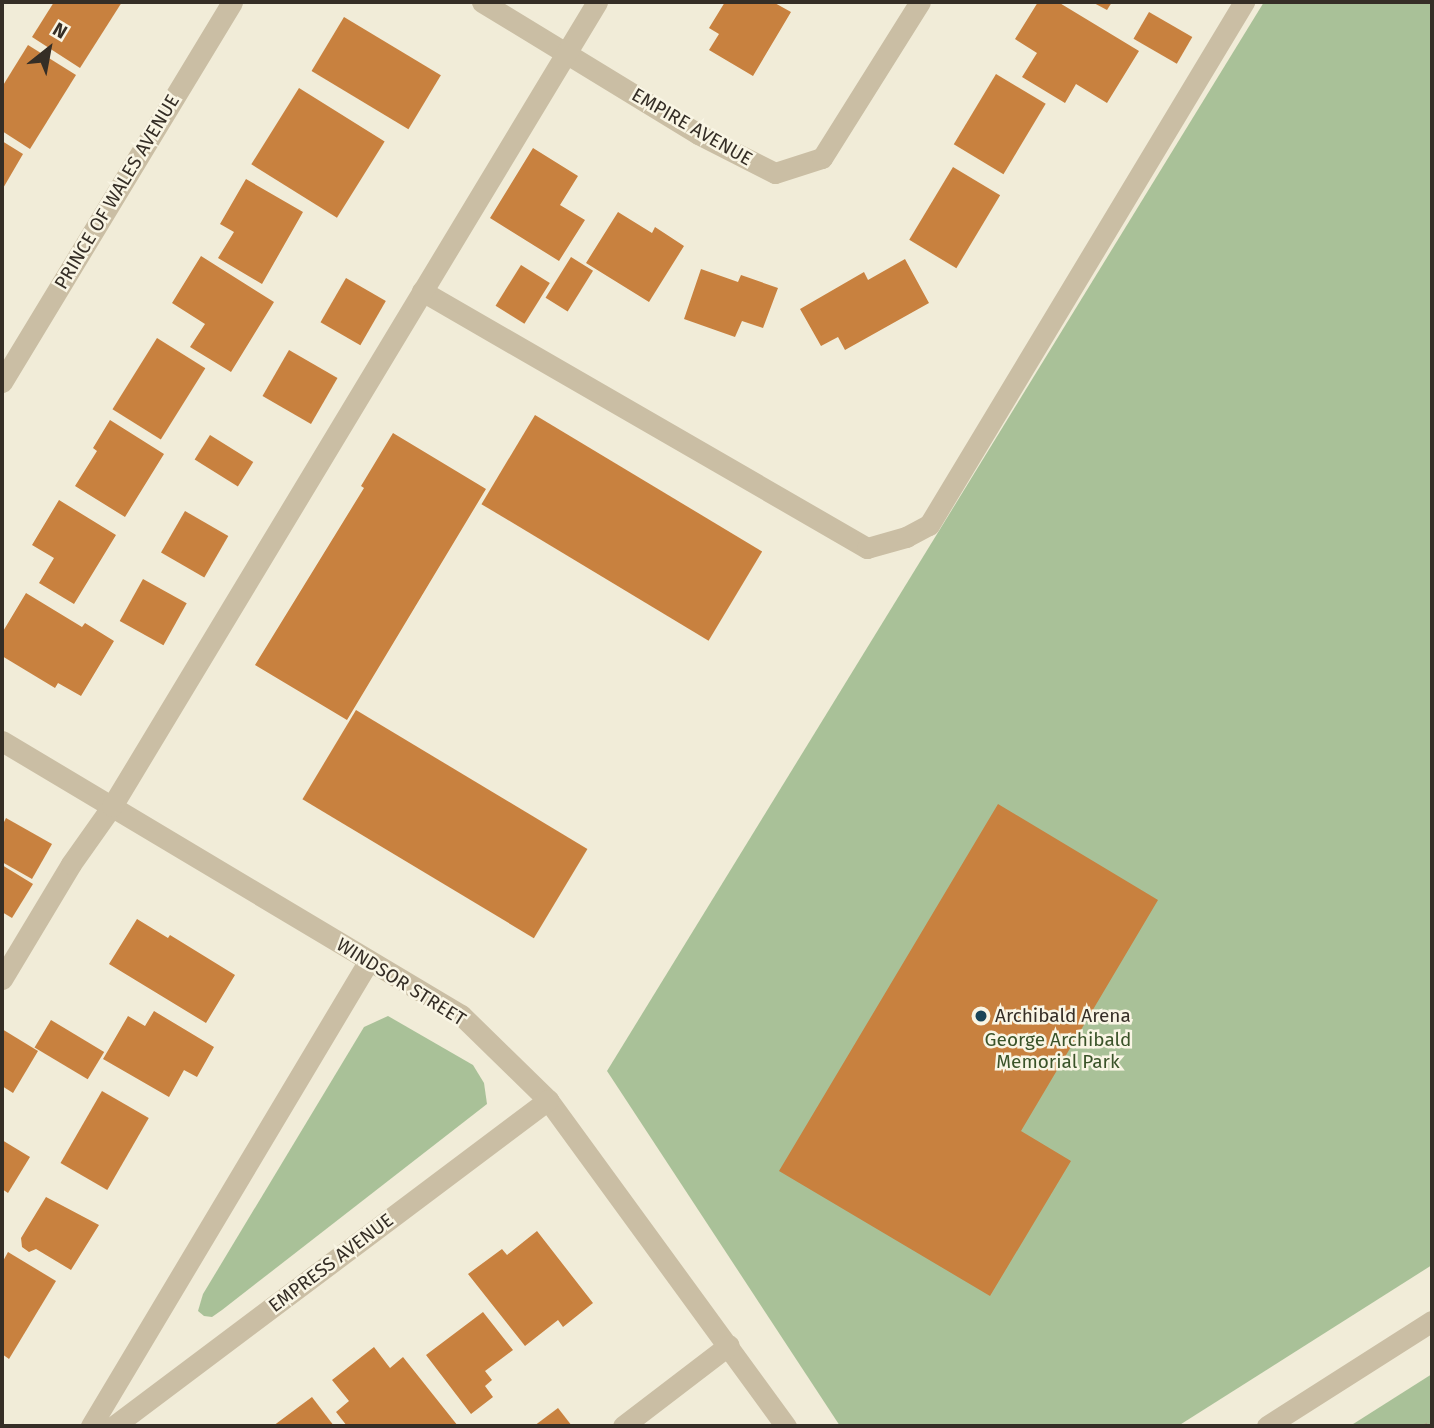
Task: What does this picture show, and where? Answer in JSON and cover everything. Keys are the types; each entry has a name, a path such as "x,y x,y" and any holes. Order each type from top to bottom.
{"street":[{"name":"PRINCE OF WALES AVENUE","path":"2,382 232,2"},
{"name":"EMPIRE AVENUE","path":"482,2 698,134 775,173 822,158 920,2"},
{"path":"2,979 71,864 112,806 597,2"},
{"path":"422,290 867,548 906,537 929,525 1244,2"},
{"name":"WINDSOR STREET","path":"2,741 368,962 461,1015 548,1100 786,1426"},
{"path":"91,1426 368,962"},
{"name":"EMPRESS AVENUE","path":"114,1426 548,1100"},
{"path":"1267,1426 1432,1321"},
{"path":"623,1426 729,1345"}],"path":[{"path":"1425,1426 1432,1422"}],"green space":[{"name":"George Archibald Memorial Park","path":"1264,2 1432,2 1432,1265 1178,1426 840,1426 607,1071"},
{"path":"388,1016 473,1065 484,1083 487,1104 222,1310 212,1317 204,1316 198,1311 203,1294 364,1027"},
{"path":"1432,1374 1432,1426 1350,1426"}],"building":[{"path":"54,2 122,2 80,68 32,37"},
{"path":"725,2 773,2 791,12 753,76 709,50 719,34 709,28"},
{"path":"1038,2 1058,2 1139,51 1107,103 1076,84 1065,103 1022,77 1037,53 1015,39"},
{"path":"1092,2 1112,2 1107,10"},
{"path":"1149,12 1192,37 1177,64 1134,39"},
{"path":"344,17 441,75 408,129 312,71"},
{"path":"28,45 76,75 30,149 2,131 2,87"},
{"path":"996,74 1046,104 1003,174 954,144"},
{"path":"299,88 385,142 337,218 251,164"},
{"path":"2,141 23,154 2,190"},
{"path":"533,148 578,176 560,205 585,220 559,261 490,218"},
{"path":"953,167 1000,195 956,268 909,240"},
{"path":"246,179 303,212 262,284 218,258 234,232 220,224"},
{"path":"618,212 652,233 655,227 684,246 649,302 586,263"},
{"path":"201,256 274,302 231,372 190,347 205,324 172,303"},
{"path":"571,257 593,271 568,311 546,298"},
{"path":"905,259 929,303 845,350 838,337 821,346 800,309 864,272 868,280"},
{"path":"521,265 550,283 524,324 496,306"},
{"path":"701,269 738,282 741,275 778,288 763,328 742,321 735,337 684,319"},
{"path":"346,278 386,301 360,345 320,322"},
{"path":"157,338 205,368 161,439 112,409"},
{"path":"289,350 337,378 311,424 262,396"},
{"path":"535,415 762,551 709,641 481,504"},
{"path":"110,420 164,454 125,517 75,486 97,451 93,448"},
{"path":"393,433 486,489 347,720 255,665 364,488 361,486"},
{"path":"210,435 253,462 238,487 195,460"},
{"path":"59,500 116,535 74,604 39,583 54,558 32,545"},
{"path":"185,511 228,536 204,578 161,553"},
{"path":"143,579 187,603 163,645 120,621"},
{"path":"26,593 82,627 85,623 114,641 81,696 58,683 55,688 2,656 2,633"},
{"path":"356,710 587,849 534,938 302,799"},
{"name":"Archibald Arena","path":"998,804 1158,900 1021,1131 1071,1161 990,1296 779,1171"},
{"path":"6,818 52,844 32,879 2,862 2,826"},
{"path":"2,865 33,884 12,918 2,912"},
{"path":"137,919 168,938 170,935 235,975 206,1023 109,964"},
{"path":"154,1011 214,1047 197,1077 184,1070 169,1097 103,1059 128,1016 145,1026"},
{"path":"51,1020 104,1052 88,1079 35,1047"},
{"path":"2,1029 38,1051 13,1093 2,1086"},
{"path":"102,1091 149,1118 107,1190 60,1163"},
{"path":"2,1140 30,1157 8,1193 2,1189"},
{"path":"46,1197 99,1225 71,1270 36,1249 29,1252 22,1247 21,1238"},
{"path":"537,1231 593,1303 563,1327 558,1320 525,1346 468,1274 502,1249 507,1255"},
{"path":"8,1252 56,1281 9,1359 2,1354 2,1263"},
{"path":"483,1312 513,1350 485,1371 492,1380 485,1386 493,1397 471,1414 426,1355"},
{"path":"374,1347 390,1368 403,1357 458,1426 347,1426 336,1412 349,1401 332,1380"},
{"path":"312,1397 334,1426 273,1426"},
{"path":"558,1408 572,1426 534,1426"}],"place":[{"name":"Archibald Arena","path":"981,1016"}]}
